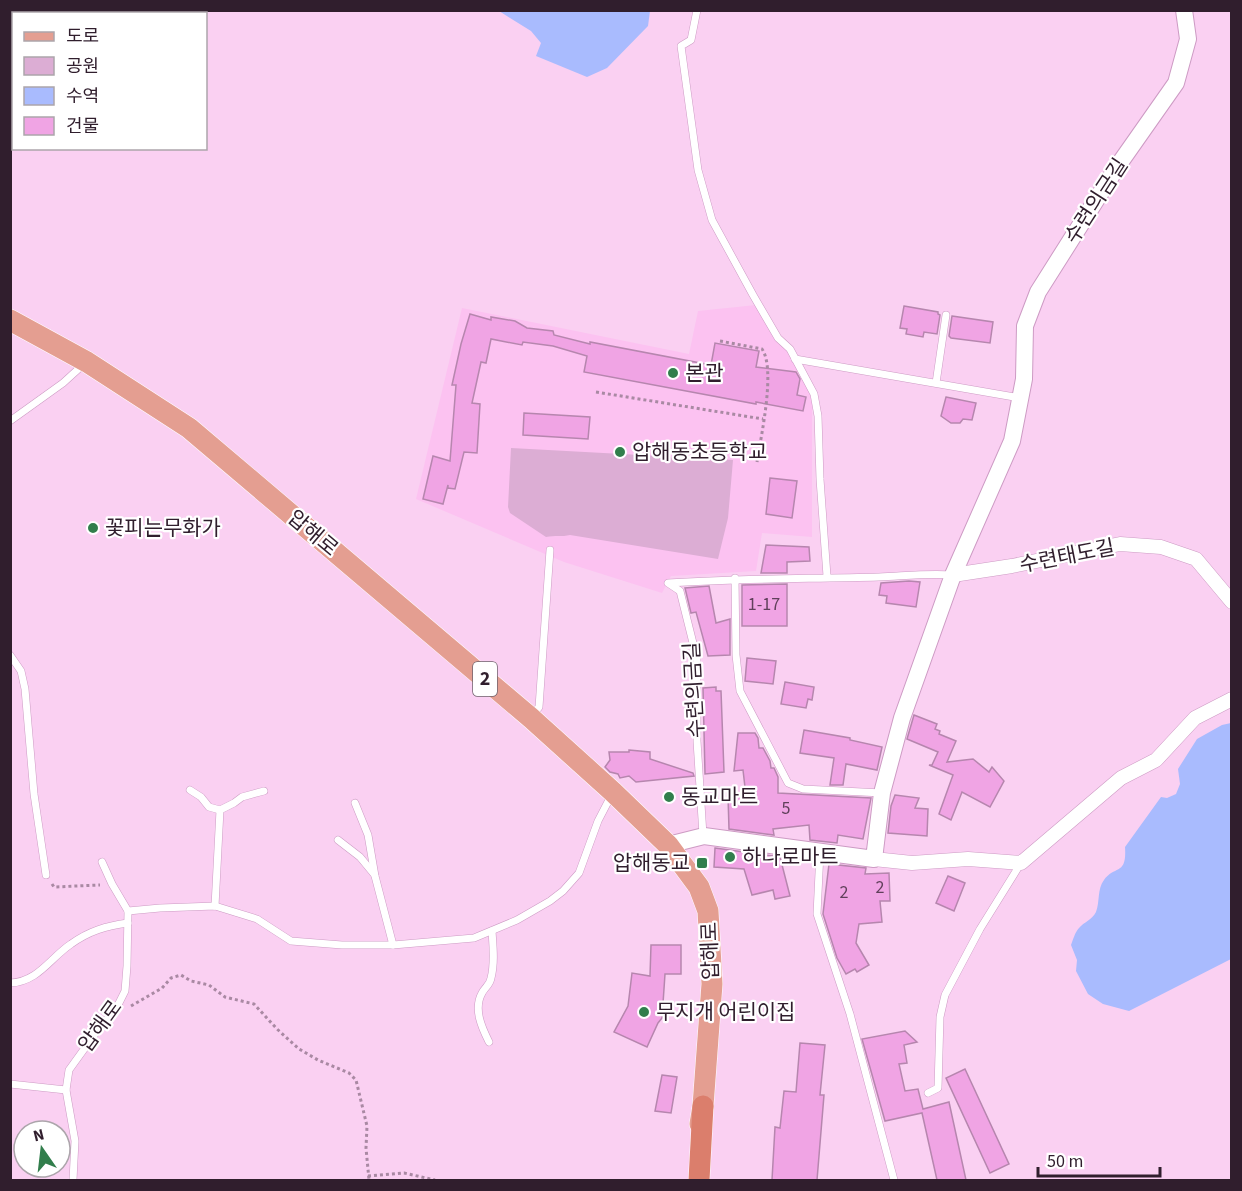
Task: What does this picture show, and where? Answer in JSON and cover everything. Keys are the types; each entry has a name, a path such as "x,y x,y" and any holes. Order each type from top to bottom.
{"highway":[{"name":"2","path":"699,1180 703,1106"}],"main road":[{"name":"압해로","path":"10,320 87,362 189,428 531,718 614,792 668,845 699,887 708,911 712,984 703,1106 690,1180"}],"street":[{"name":"수련의금길","path":"874,859 882,793 902,718 952,575 1012,441 1024,379 1025,326 1038,292 1117,167 1176,84 1188,39 1184,10"},
{"name":"수련태도길","path":"952,575 1012,566 1120,544 1161,547 1196,559 1232,602"},
{"path":"668,845 704,836 912,863 968,859 1022,863 1121,778 1156,760 1195,718 1232,699"}],"lane":[{"path":"697,10 691,40 681,46 698,170 712,220 778,338 790,349 814,394 818,416 827,576"},
{"path":"936,384 946,315"},
{"path":"795,359 1021,398"},
{"path":"10,421 63,383 87,362"},
{"path":"531,718 539,707 550,550"},
{"name":"수련의금길","path":"704,836 697,741 697,659 680,591 668,583 735,578 880,577 929,573 952,575"},
{"name":"수련의금길","path":"735,578 736,655 740,692 788,783 803,789 882,793"},
{"path":"10,655 21,671 25,688 34,794 46,875"},
{"path":"189,790 201,797 209,807 220,810 242,797 264,791"},
{"path":"128,912 215,906 256,919 291,941 342,945 393,945 474,938 550,901 563,891 579,873 598,821 614,792"},
{"path":"355,803 368,835 375,876 393,945"},
{"path":"215,906 220,810"},
{"path":"338,840 360,857 375,876"},
{"path":"820,852 817,914 850,1014 894,1180"},
{"name":"압해로","path":"73,1180 75,1141 66,1090 69,1070 103,1023 115,1011 125,991 128,912 102,862"},
{"path":"928,1093 938,1088 940,1017 947,988 980,929 1022,863"},
{"path":"10,983 31,979 70,945 91,931 128,923"},
{"path":"489,1042 480,1025 479,1014 482,992 490,984 492,975 492,931"},
{"path":"10,1084 66,1090"}],"path":[{"path":"720,341 762,349 768,362 768,381 757,462"},
{"path":"596,392 763,419"},
{"path":"46,875 54,887 112,884"},
{"path":"115,1011 129,1007 162,988 171,978 181,975 191,981 209,985 225,997 254,1004 299,1049 349,1073 356,1080 367,1126 366,1148 369,1180"},
{"path":"368,1176 404,1173 435,1180"}],"shaded area":[{"name":"압해동초등학교","path":"756,305 796,358 810,382 812,537 762,533 756,571 671,576 662,593 564,562 416,499 462,308 689,354 698,311"}],"green space":[{"path":"511,448 733,460 728,518 718,559 570,535 546,537 510,513 508,507"}],"water":[{"path":"499,11 650,11 648,26 607,68 587,77 536,56 541,43 531,31"},
{"path":"1231,723 1231,959 1129,1011 1103,1004 1088,994 1076,971 1077,960 1071,945 1075,934 1094,915 1104,880 1122,866 1125,847 1161,797 1167,798 1176,794 1180,784 1178,769 1197,739 1222,725"}],"building":[{"path":"904,306 938,312 940,315 937,334 924,332 923,337 906,334 907,329 900,328"},
{"path":"470,314 491,320 491,317 515,321 527,328 553,331 554,335 590,344 590,342 711,365 715,343 759,351 756,367 796,372 800,379 797,395 806,397 803,411 584,372 587,356 553,346 523,342 522,345 491,339 486,363 481,362 472,403 480,404 477,453 464,452 455,489 448,488 448,485 443,504 423,499 433,456 450,461 456,385 452,385"},
{"path":"952,316 993,322 990,343 951,338 949,336"},
{"path":"946,397 976,403 972,420 963,419 960,423 951,423 941,416"},
{"path":"524,413 590,417 588,439 523,435"},
{"path":"770,478 797,481 792,518 766,514"},
{"path":"766,545 809,547 810,561 787,562 787,573 761,573"},
{"path":"920,582 916,607 886,603 887,596 879,595 881,583"},
{"path":"787,584 787,626 742,626 742,585"},
{"path":"709,586 716,623 730,619 730,655 708,656 696,612 691,613 685,588"},
{"path":"747,658 776,661 773,684 745,681"},
{"path":"785,682 814,687 812,700 808,699 806,708 781,704"},
{"path":"716,687 716,691 721,691 724,772 705,774 703,688"},
{"path":"914,715 937,724 935,729 940,731 939,734 956,741 947,762 973,759 989,772 992,767 1004,781 990,807 962,792 951,820 939,814 953,775 929,765 932,765 938,752 907,739"},
{"path":"804,730 850,738 850,740 882,747 877,770 846,764 843,785 830,785 834,758 800,753"},
{"path":"738,733 755,733 759,748 763,748 771,768 774,768 778,777 778,793 871,798 863,839 838,835 837,843 810,840 809,825 773,829 774,835 729,829 728,796 746,796 743,770 734,771"},
{"path":"629,750 650,752 650,759 693,773 694,776 636,782 629,776 620,778 618,774 610,772 605,767 610,760 609,752 629,752"},
{"path":"895,795 919,798 915,808 928,809 927,836 888,833 891,806"},
{"path":"715,848 780,857 790,896 775,899 773,890 752,895 744,869 714,867"},
{"path":"829,864 866,868 865,874 889,873 890,901 880,901 882,922 859,924 856,943 869,965 857,972 855,969 846,974 837,958 823,914"},
{"path":"948,876 965,883 954,911 936,903"},
{"name":"무지개 어린이집","path":"651,945 681,945 681,974 665,974 662,1018 647,1047 614,1032 628,1006 632,973 650,976"},
{"path":"905,1031 917,1042 904,1045 907,1063 899,1064 905,1091 918,1089 923,1109 949,1102 966,1180 937,1180 922,1113 885,1121 862,1039"},
{"path":"800,1043 825,1045 820,1095 824,1095 817,1180 772,1180 775,1127 780,1128 784,1091 796,1092"},
{"path":"965,1069 1009,1164 990,1173 946,1078"},
{"path":"662,1075 677,1077 671,1113 655,1111"}],"place":[{"name":"본관","path":"673,373"},
{"name":"압해동초등학교","path":"620,452"},
{"name":"꽃피는무화가","path":"93,528"},
{"name":"동교마트","path":"669,797"},
{"name":"하나로마트","path":"730,857"},
{"name":"압해동교","path":"702,863"},
{"name":"무지개 어린이집","path":"644,1012"}]}
